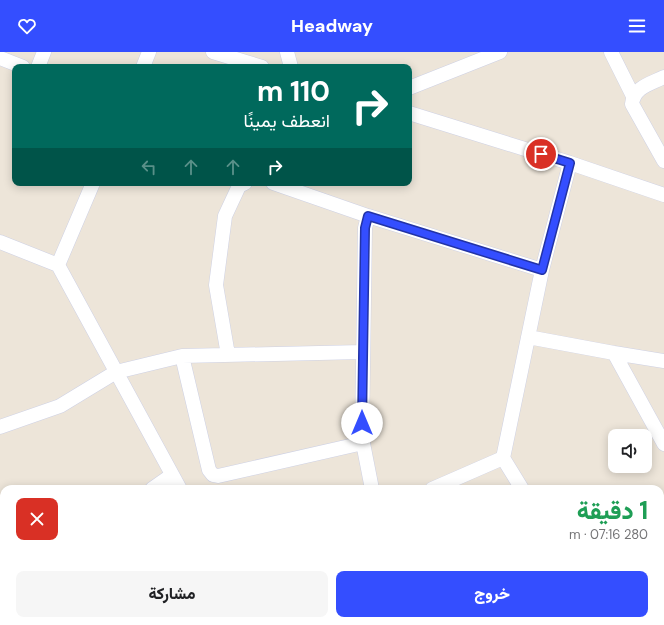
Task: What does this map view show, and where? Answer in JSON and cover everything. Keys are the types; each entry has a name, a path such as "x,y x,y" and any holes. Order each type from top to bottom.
{"street":[{"path":"39,64 44,52"},
{"path":"144,64 149,52"},
{"path":"214,52 252,64"},
{"path":"287,52 290,64"},
{"path":"412,87 500,52"},
{"path":"611,52 633,96 632,104 664,161"},
{"path":"0,58 15,64"},
{"path":"633,96 640,89 664,77"},
{"path":"412,114 570,163 664,195"},
{"path":"520,485 503,458 542,270 570,163"},
{"path":"58,265 92,186"},
{"path":"228,355 216,285 226,216 240,186"},
{"path":"282,186 368,216 542,270"},
{"path":"368,216 365,228 362,352 362,438 371,485"},
{"path":"0,242 58,265 178,485"},
{"path":"528,337 664,361"},
{"path":"0,427 60,406 116,372 182,356 362,352"},
{"path":"614,353 664,444"},
{"path":"182,356 209,470 213,475 218,476 363,443"},
{"path":"441,485 503,458"},
{"path":"158,485 172,475"}],"route":[{"path":"362,423 365,228 368,216 542,270 570,163 541,154"}]}
